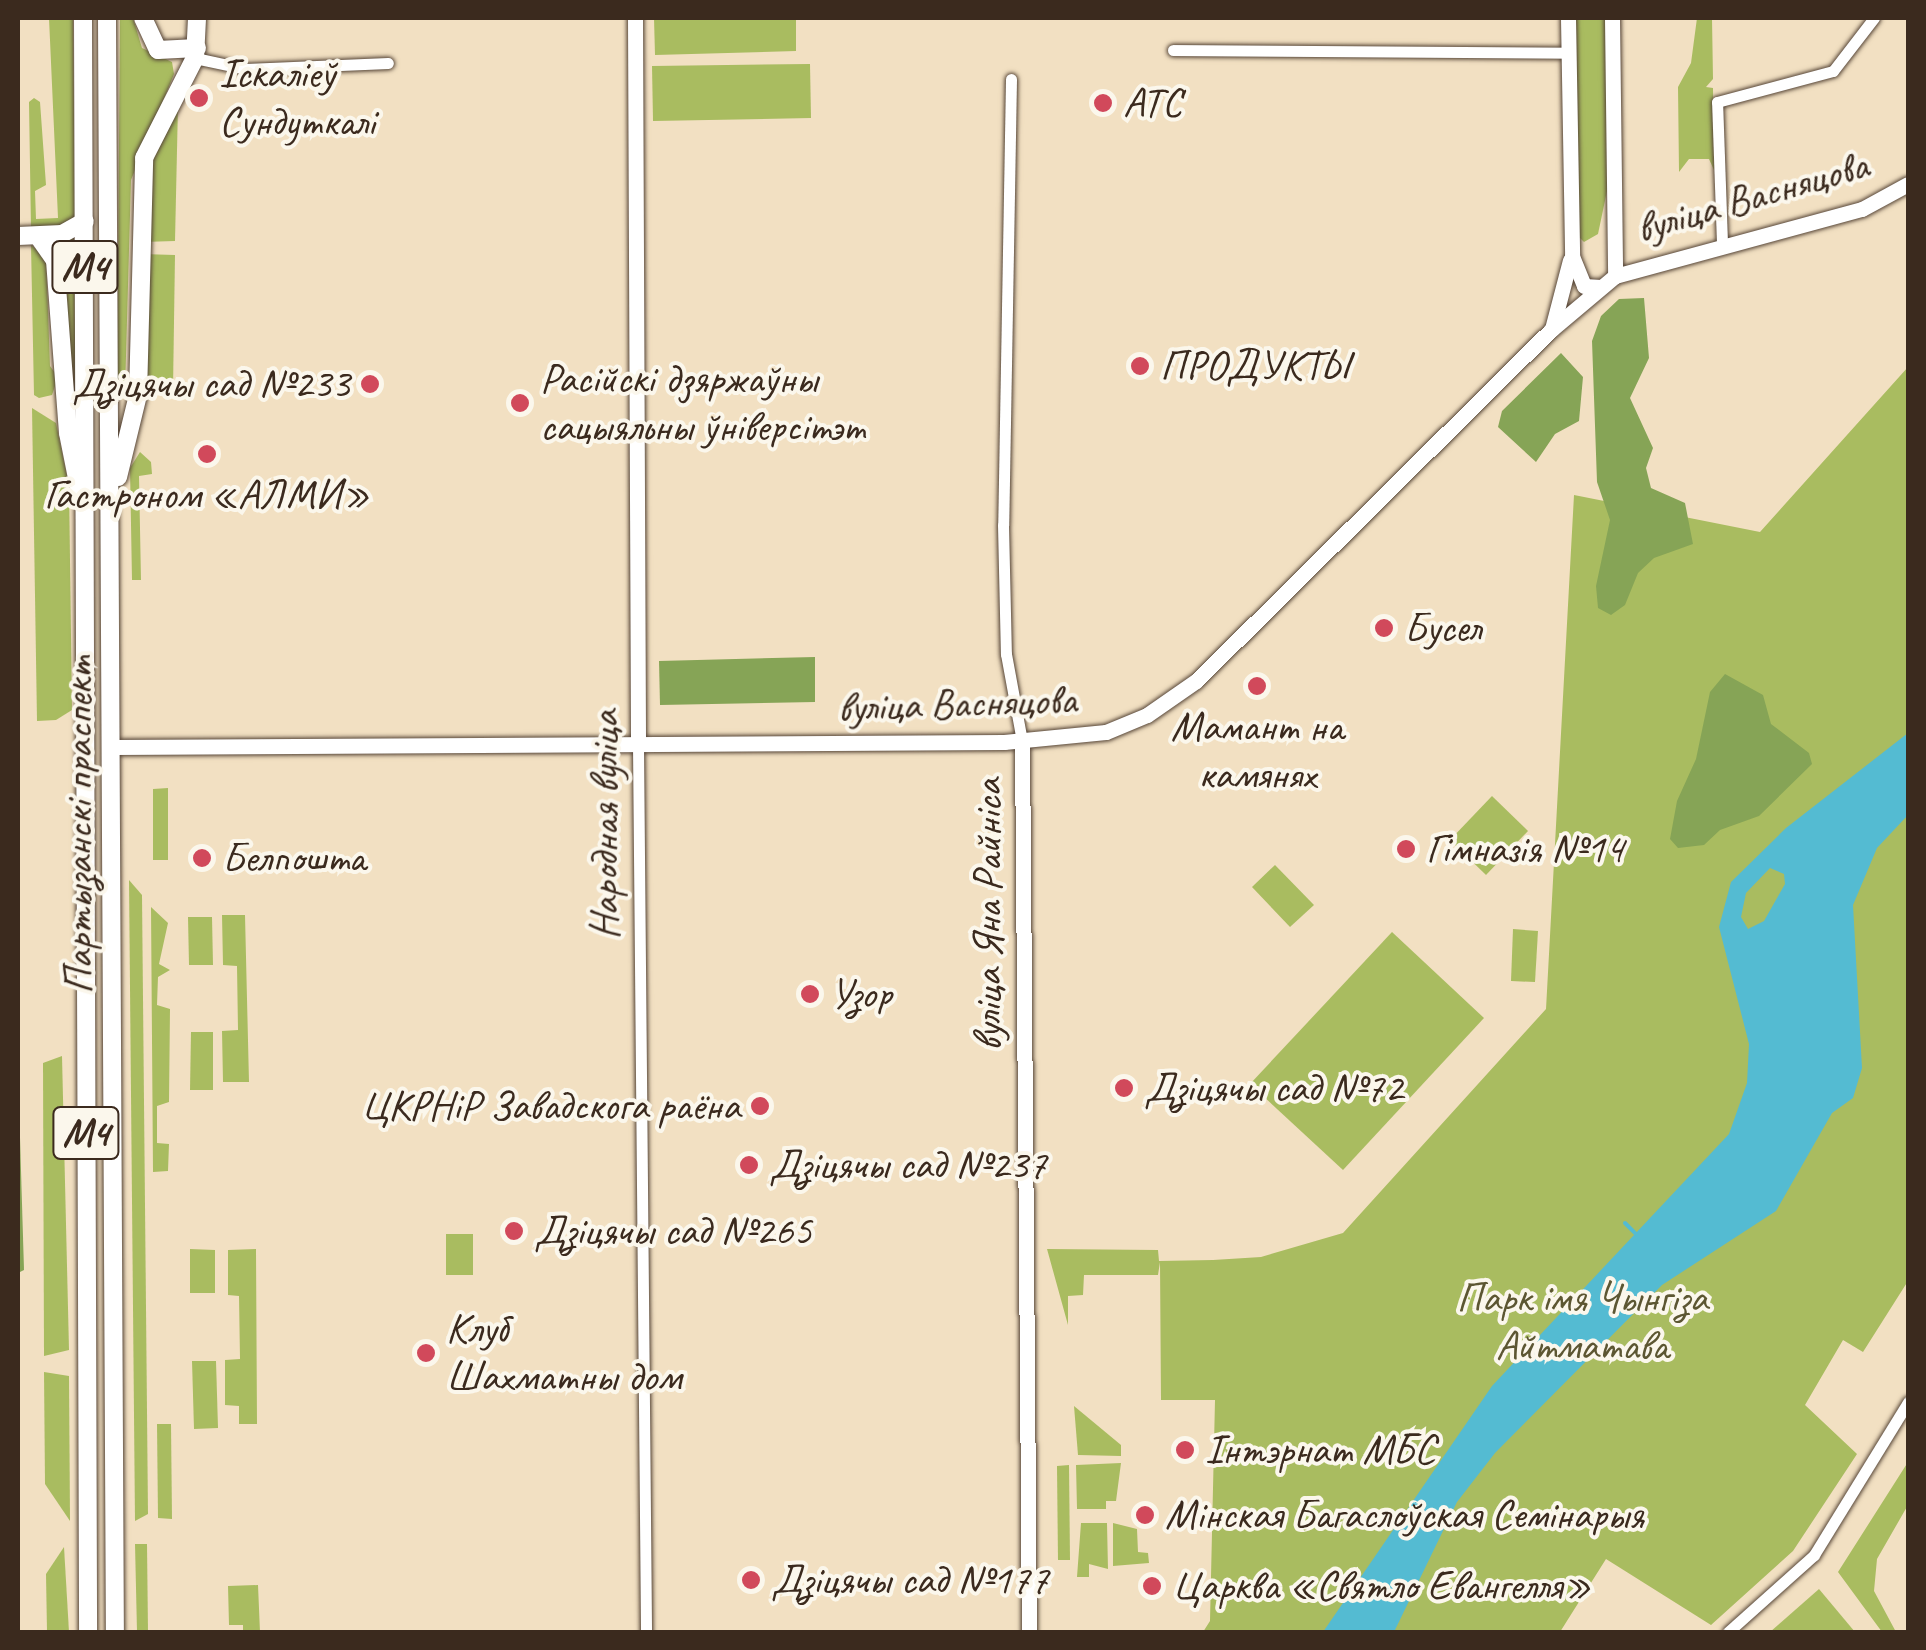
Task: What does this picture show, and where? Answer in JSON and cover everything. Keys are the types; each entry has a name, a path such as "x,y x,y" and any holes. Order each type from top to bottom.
{"main road":[{"name":"Партызанскі праспект","path":"83,18 88,1632"},
{"name":"Партызанскі праспект","path":"107,18 115,1632"},
{"path":"143,18 158,50 196,53"},
{"path":"112,497 138,395 144,158 196,53 197,18"},
{"path":"18,236 72,232 85,221"},
{"path":"38,236 55,260 68,433 86,516"},
{"path":"86,738 113,747"}],"street":[{"name":"Народная вуліца","path":"636,18 646,1632"},
{"path":"1551,330 1572,256 1568,18"},
{"path":"1612,18 1616,276"},
{"path":"1722,243 1717,102 1833,70 1874,18"},
{"path":"1173,50 1568,52"},
{"path":"196,53 246,69 388,63"},
{"name":"вуліца Яна Райніса","path":"1011,79 1003,525 1006,654 1022,741 1029,1632"},
{"name":"вуліца Васняцова","path":"113,747 1022,741 1088,736 1126,725 1196,681 1551,330 1616,276 1722,243 1862,209 1908,184"},
{"path":"1572,256 1584,286 1601,287"},
{"path":"1728,1632 1814,1555 1908,1402"}],"green space":[{"path":"49,18 73,18 75,216 72,226 31,230 29,102 34,98 40,102 46,185 35,191 36,219 58,218"},
{"path":"120,18 133,18 142,48 172,62 174,74 131,180 125,391 117,400"},
{"path":"654,18 796,18 796,51 655,55"},
{"path":"1576,18 1606,18 1607,191 1598,234 1584,242 1579,237"},
{"path":"1697,18 1712,18 1713,79 1706,87 1713,88 1714,170 1709,159 1689,159 1679,172 1678,87 1691,63"},
{"path":"810,64 811,118 653,121 652,66"},
{"path":"178,105 175,241 143,242 150,158"},
{"path":"74,238 76,412 52,241"},
{"path":"31,245 46,257 50,366 58,377 52,395 39,398 34,395"},
{"path":"142,254 175,255 173,389 145,386"},
{"path":"1644,298 1649,358 1630,398 1653,448 1646,468 1651,488 1685,503 1693,544 1654,558 1638,573 1625,605 1611,615 1598,608 1596,586 1610,520 1597,482 1592,341 1601,316 1619,299"},
{"path":"1561,353 1583,377 1579,421 1555,434 1536,462 1498,427 1502,411"},
{"name":"Парк імя Чынгіза Айтматава","path":"1908,367 1908,1281 1863,1352 1843,1340 1805,1405 1857,1454 1793,1551 1711,1625 1606,1559 1560,1632 1203,1632 1210,1621 1215,1400 1161,1400 1160,1262 1158,1275 1084,1275 1083,1295 1068,1296 1068,1325 1047,1249 1158,1250 1159,1261 1213,1260 1261,1257 1343,1233 1546,1009 1574,495 1760,532"},
{"path":"32,408 56,423 69,486 72,710 56,720 37,721"},
{"path":"140,452 151,462 152,474 139,476 141,580 132,580 130,468"},
{"path":"815,657 815,702 660,705 659,661"},
{"path":"1725,674 1763,695 1771,724 1809,753 1812,764 1759,816 1720,830 1704,845 1678,848 1670,839 1677,801 1696,759 1710,692"},
{"path":"168,788 168,860 153,860 153,789"},
{"path":"1492,796 1528,831 1486,875 1450,840"},
{"path":"1275,865 1314,905 1290,927 1252,887"},
{"path":"129,880 142,895 148,1514 135,1521"},
{"path":"151,907 168,923 159,964 170,970 158,977 157,1005 170,1009 169,1102 157,1106 157,1143 169,1144 168,1171 153,1172"},
{"path":"222,915 245,915 249,1082 223,1082 222,1031 238,1030 237,966 223,965"},
{"path":"188,917 212,917 213,965 189,965"},
{"path":"1513,929 1538,931 1535,982 1511,981"},
{"path":"1392,932 1484,1018 1343,1170 1250,1084"},
{"path":"191,1032 213,1032 213,1090 190,1090"},
{"path":"62,1056 69,1350 44,1356 43,1063"},
{"path":"18,1071 24,1270 18,1273"},
{"path":"446,1234 473,1234 473,1275 446,1275"},
{"path":"190,1249 215,1250 215,1293 190,1293"},
{"path":"256,1249 257,1424 239,1424 239,1406 225,1405 225,1360 240,1359 239,1296 228,1295 228,1250"},
{"path":"192,1361 216,1361 218,1428 194,1429"},
{"path":"44,1372 69,1376 70,1521 45,1484"},
{"path":"1074,1406 1121,1445 1121,1456 1078,1455"},
{"path":"157,1424 171,1424 172,1519 158,1518"},
{"path":"1908,1462 1908,1505 1877,1559 1874,1591 1896,1632 1882,1632 1838,1572"},
{"path":"1121,1463 1116,1501 1106,1501 1106,1509 1077,1509 1076,1465"},
{"path":"1069,1465 1070,1560 1058,1560 1057,1466"},
{"path":"1081,1523 1107,1523 1108,1569 1089,1564 1089,1577 1077,1577"},
{"path":"1113,1523 1137,1529 1138,1552 1148,1553 1149,1563 1113,1566"},
{"path":"135,1544 147,1544 148,1632 137,1632"},
{"path":"64,1547 69,1632 47,1632 46,1574"},
{"path":"258,1585 260,1632 243,1632 243,1625 229,1625 228,1586"},
{"path":"1819,1589 1855,1632 1770,1632"}],"water":[{"path":"1908,733 1908,815 1877,848 1853,905 1862,1068 1853,1098 1832,1113 1776,1211 1662,1285 1495,1453 1457,1502 1394,1632 1323,1632 1492,1386 1729,1134 1747,1083 1749,1044 1719,927 1731,882 1786,828","holes":["1770,868 1784,874 1785,884 1764,921 1748,929 1741,917 1746,893"]}],"waterway":[{"path":"1625,1223 1636,1234"}],"place":[{"name":"Іскаліеў Сундуткалі","path":"199,98"},
{"name":"АТС","path":"1103,103"},
{"name":"ПРОДУКТЫ","path":"1140,366"},
{"name":"Дзіцячы сад №233","path":"370,384"},
{"name":"Расійскі дзяржаўны сацыяльны ўніверсітэт","path":"520,403"},
{"name":"Гастроном «АЛМИ»","path":"207,454"},
{"name":"Бусел","path":"1384,628"},
{"name":"Мамант на камянях","path":"1257,686"},
{"name":"Гімназія №14","path":"1406,849"},
{"name":"Белпошта","path":"202,858"},
{"name":"Узор","path":"810,994"},
{"name":"Дзіцячы сад №72","path":"1124,1088"},
{"name":"ЦКРНіР Завадскога раёна","path":"760,1106"},
{"name":"Дзіцячы сад №237","path":"749,1165"},
{"name":"Дзіцячы сад №265","path":"514,1231"},
{"name":"Клуб Шахматны дом","path":"426,1353"},
{"name":"Інтэрнат МБС","path":"1185,1450"},
{"name":"Мінская Багаслоўская Семінарыя","path":"1145,1515"},
{"name":"Дзіцячы сад №177","path":"751,1580"},
{"name":"Царква «Святло Евангелля»","path":"1152,1586"}]}
